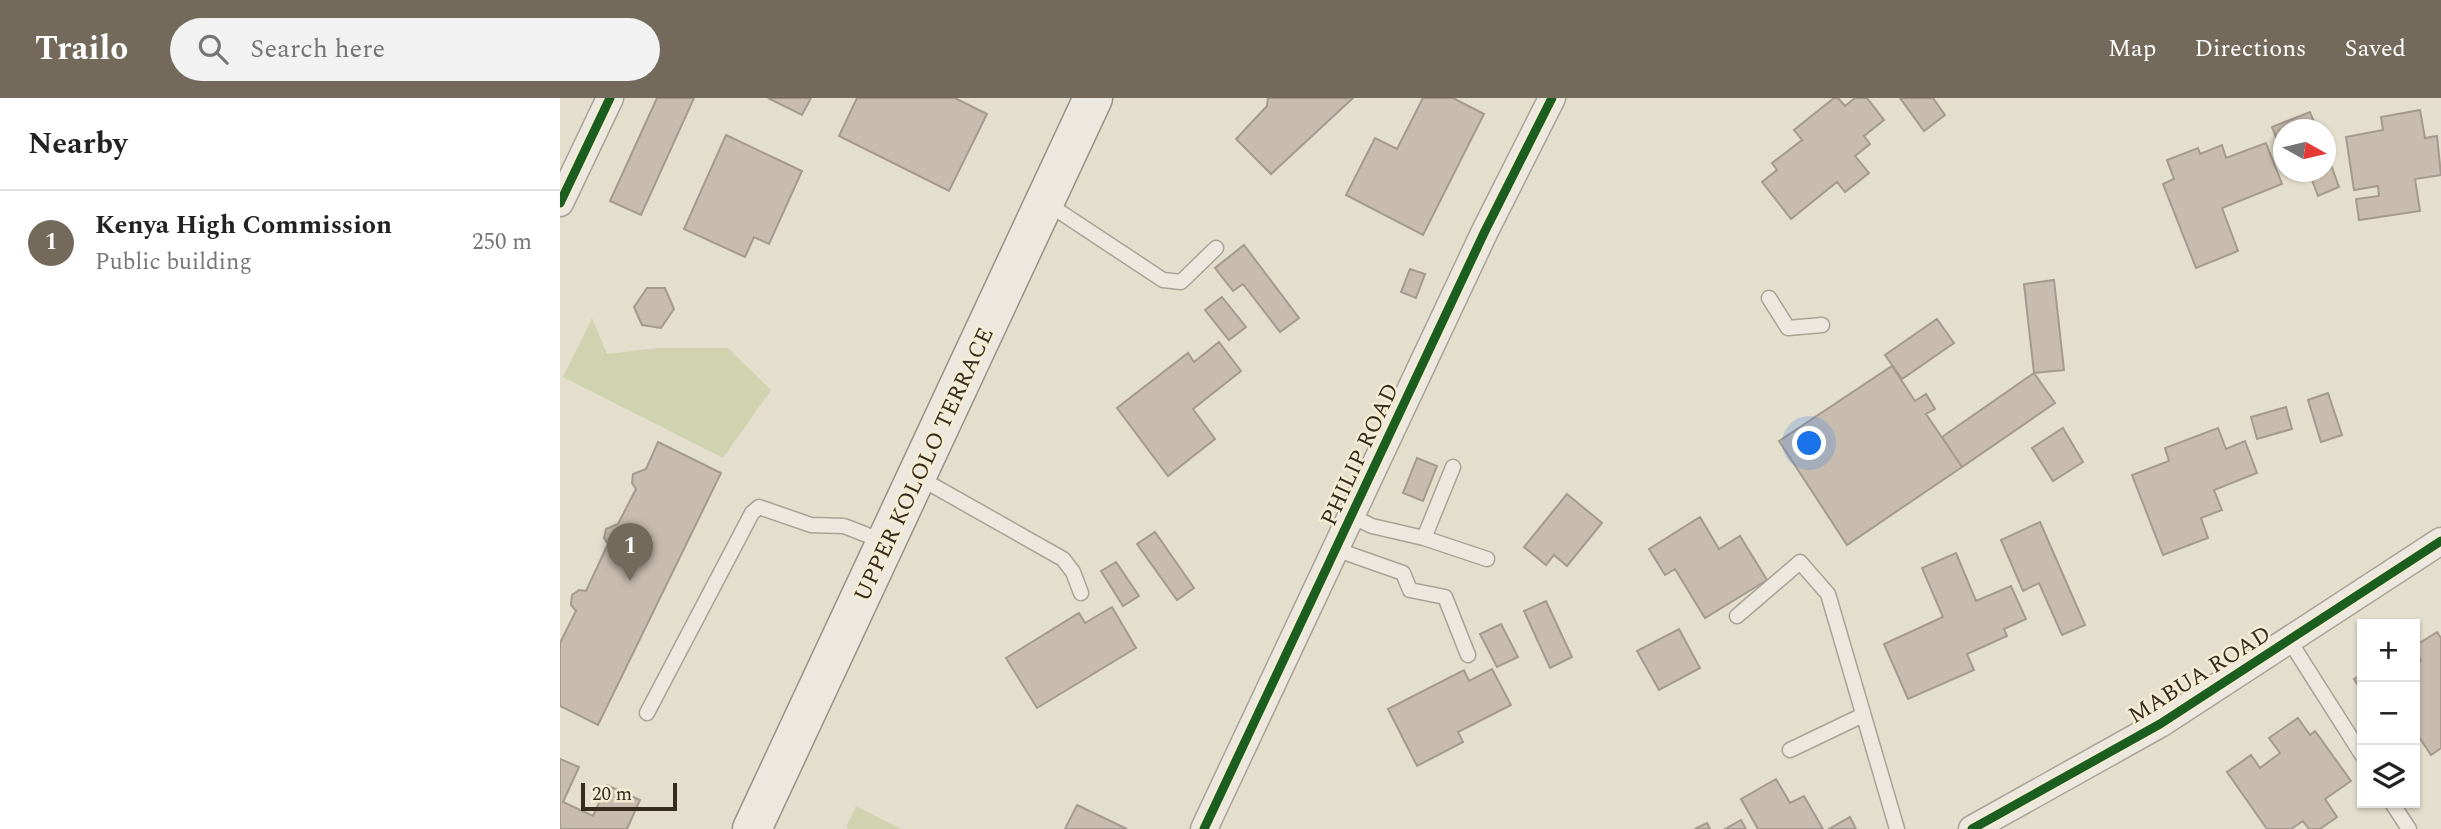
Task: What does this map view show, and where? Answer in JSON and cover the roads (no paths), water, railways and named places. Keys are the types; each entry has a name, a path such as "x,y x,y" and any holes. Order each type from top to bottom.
{"main road":[{"name":"UPPER KOLOLO TERRACE","path":"752,829 1093,98"}],"street":[{"path":"560,203 610,98"},
{"name":"PHILIP ROAD","path":"1204,829 1485,231 1552,98"},
{"name":"MABUA ROAD","path":"1972,829 2160,724 2441,541"}],"lane":[{"path":"1044,201 1163,280 1181,282 1216,248"},
{"path":"1769,298 1788,328 1822,325"},
{"path":"1424,538 1453,467"},
{"path":"917,476 1063,559 1073,572 1082,593"},
{"path":"647,713 752,513 759,507 811,525 844,526 887,542"},
{"path":"1351,516 1372,526 1424,538 1487,559"},
{"path":"1335,549 1403,573 1410,590 1445,597 1468,656"},
{"path":"1737,616 1800,562 1828,594 1861,716 1897,829"},
{"path":"2289,640 2357,747"},
{"path":"1790,750 1861,716"},
{"path":"2395,808 2409,829"}],"place":[{"name":"Kenya High Commission","path":"630,581"}]}
